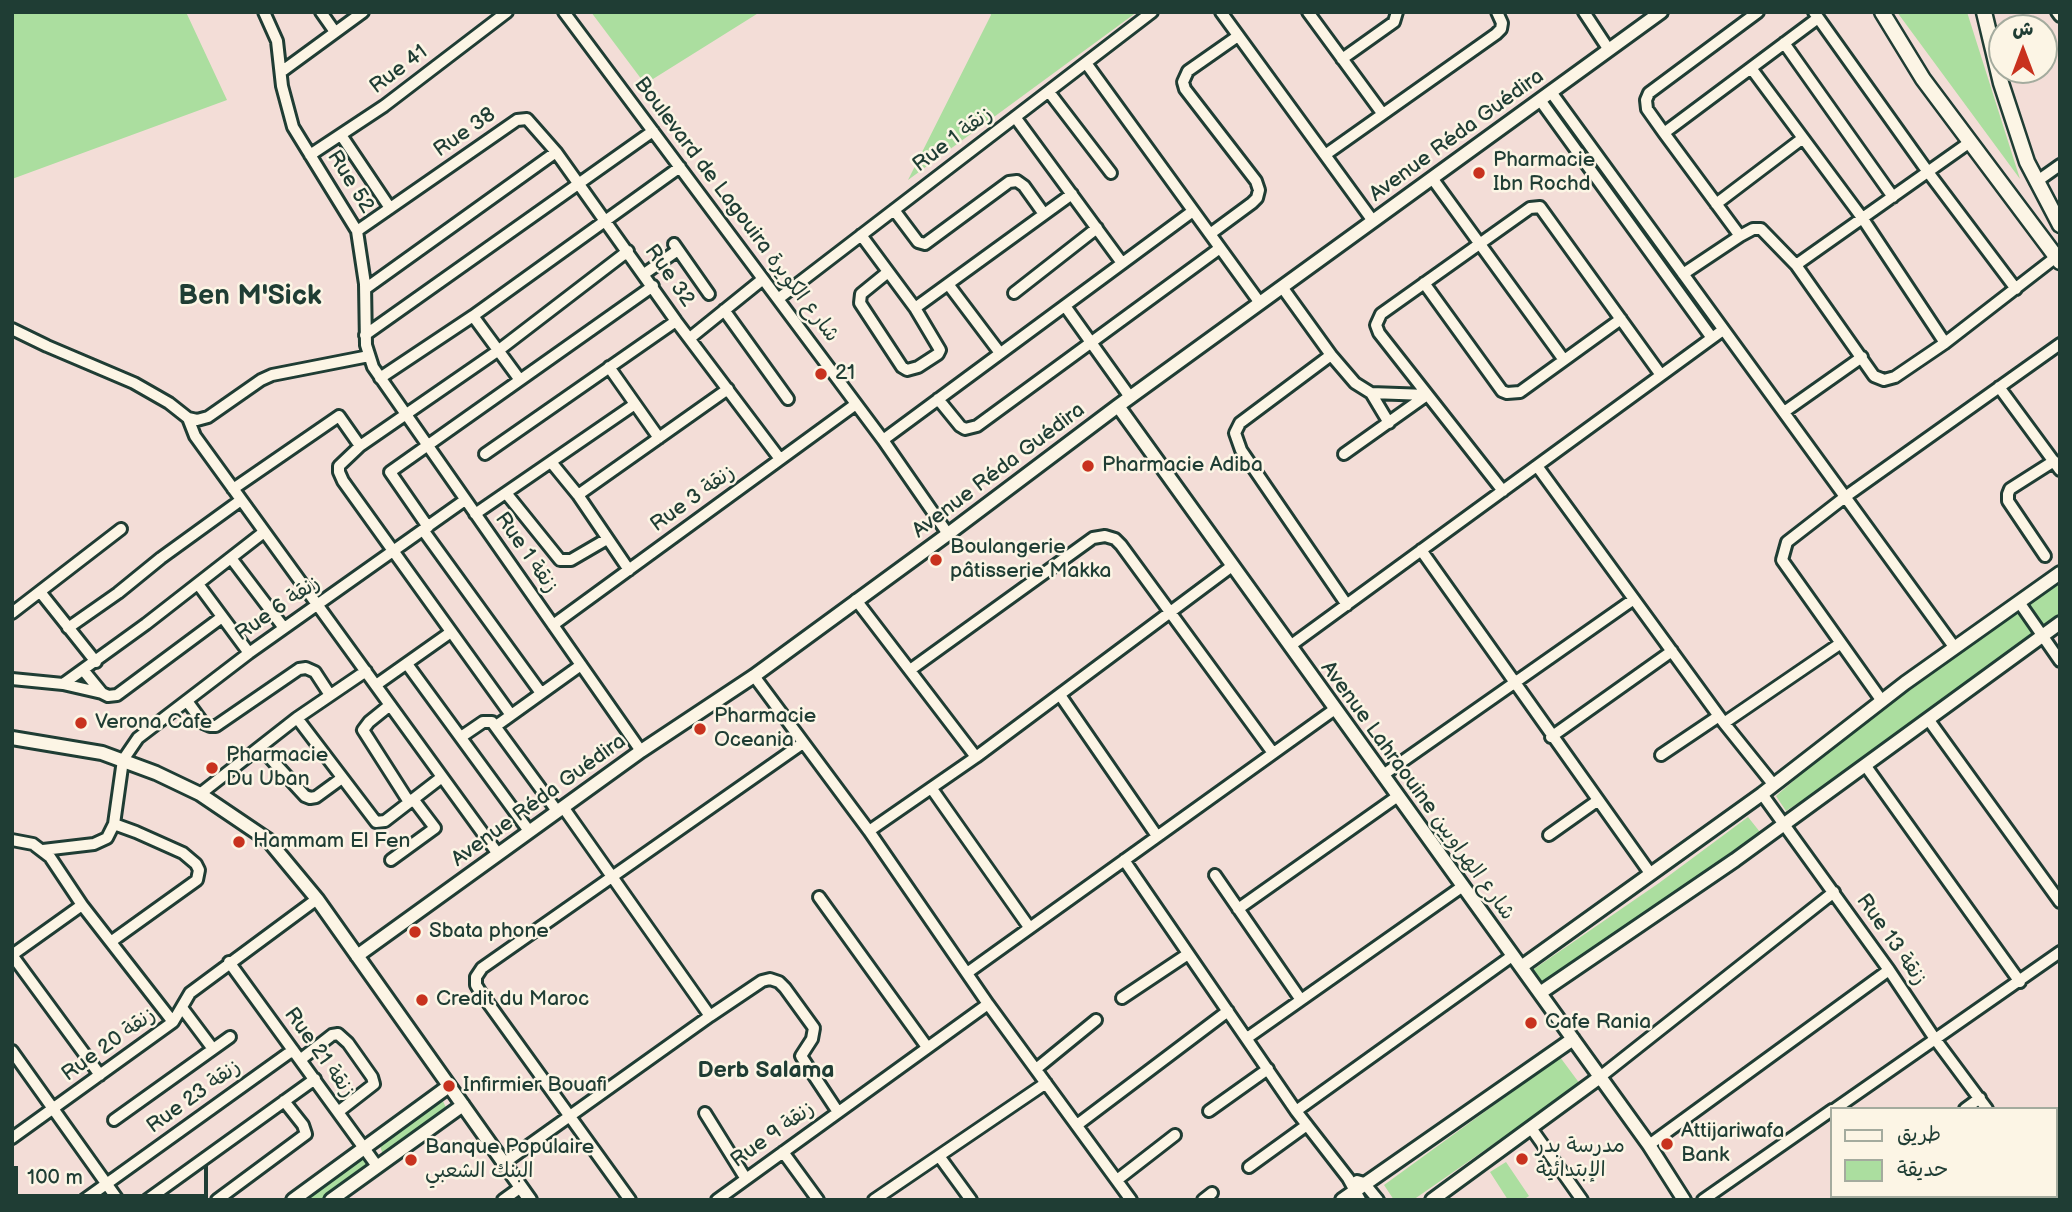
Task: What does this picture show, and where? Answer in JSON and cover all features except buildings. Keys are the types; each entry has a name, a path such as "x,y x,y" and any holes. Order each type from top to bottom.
{"main road":[{"path":"1882,12 1912,63 2058,260"},
{"path":"1984,12 2011,117 2036,182 2060,225"}],"street":[{"name":"Rue 52","path":"264,12 277,41 288,116 357,231 365,289 365,335 369,356 380,378"},
{"path":"321,12 335,32"},
{"path":"281,72 363,12"},
{"name":"Rue 41","path":"310,155 384,106 507,12"},
{"name":"Boulevard de Lagouira شارع الكويرة","path":"564,12 883,440 947,534"},
{"name":"Rue 1 زنقة","path":"778,299 1152,12"},
{"path":"1221,12 1373,221"},
{"path":"1308,12 1382,113"},
{"path":"1342,59 1394,22 1398,12"},
{"path":"1325,155 1496,34 1502,23 1497,12"},
{"path":"1584,12 1609,50"},
{"name":"Avenue Réda Guédira","path":"357,956 641,751 754,676 1130,397 1661,12"},
{"path":"1740,236 1647,109 1646,100 1649,93 1758,12"},
{"path":"1664,133 1784,43 1816,15 2016,289"},
{"path":"1210,234 1252,203 1259,190 1256,181 1185,89 1183,82 1188,71 1238,36"},
{"path":"1784,43 1893,197"},
{"path":"1086,63 1260,303"},
{"path":"1751,68 1863,219 1945,342"},
{"path":"1049,92 1111,173"},
{"path":"1551,92 1955,648"},
{"path":"1540,100 1712,338"},
{"path":"1015,117 1122,263"},
{"name":"Rue 38","path":"357,231 522,118 532,122 579,184"},
{"path":"365,335 653,131"},
{"path":"341,135 390,208"},
{"path":"1716,204 1802,138"},
{"path":"1796,265 1970,142"},
{"path":"365,289 556,152"},
{"path":"2036,182 2060,165"},
{"path":"380,378 473,316 680,167"},
{"path":"1432,178 1564,360"},
{"path":"894,210 918,242 925,244 1009,182 1017,181 1024,186 1044,214"},
{"name":"Rue 32","path":"579,184 780,459"},
{"path":"915,308 1072,194"},
{"path":"1503,491 1379,333 1376,325 1381,314 1530,208 1540,207 1661,375"},
{"path":"883,440 1193,211"},
{"path":"1014,293 1097,228"},
{"path":"1683,274 1740,236 1753,229 1761,229 1796,265 1874,376 1884,380 1895,377 2058,260"},
{"path":"861,235 915,308 940,350 918,367 907,370 902,367 860,303 861,294 888,272"},
{"path":"644,274 676,247 709,294"},
{"path":"938,399 960,426 971,428 1220,248"},
{"path":"511,715 393,552 338,472 339,466 360,446 406,417 499,350 628,251"},
{"path":"690,338 763,279"},
{"path":"1424,283 1502,391 1514,394 1621,319"},
{"path":"947,284 1000,353"},
{"path":"541,693 390,472 653,286"},
{"path":"1282,287 1331,355 1355,383 1371,393 1389,423"},
{"path":"1065,306 1130,397"},
{"path":"724,310 788,399"},
{"path":"473,316 520,380"},
{"path":"485,454 677,320"},
{"path":"12,329 134,383 169,403 188,418 197,420 208,417 272,375 369,356"},
{"path":"1290,646 1724,330"},
{"path":"1882,701 1782,560 1787,542 1845,497 2060,344"},
{"path":"1331,355 1240,423 1235,433 1241,450 1347,605"},
{"path":"1784,412 1862,357"},
{"path":"609,367 659,438"},
{"name":"Rue 1 زنقة","path":"380,378 641,751"},
{"path":"1999,387 2057,466 2010,489 2008,494 2008,501 2045,556"},
{"path":"578,495 728,388"},
{"path":"1371,393 1427,395"},
{"path":"1345,454 1427,395"},
{"path":"475,514 635,404"},
{"name":"Rue 3 زنقة","path":"553,625 856,404"},
{"name":"Avenue Lahraouine شارع الهراويين","path":"1118,406 1649,1145 1684,1200"},
{"path":"233,489 339,416 360,446"},
{"path":"188,418 195,436 498,854"},
{"path":"551,462 578,495 629,570"},
{"path":"1537,466 1722,720 1773,785"},
{"path":"506,492 560,560 571,560 607,539"},
{"path":"68,628 241,500"},
{"name":"Rue 6 زنقة","path":"122,760 138,738 249,653 465,500"},
{"path":"12,613 121,530"},
{"path":"63,684 96,662 264,532"},
{"path":"910,670 1093,538 1105,536 1115,539 1121,545 1273,753"},
{"path":"1421,550 1551,737 1650,873"},
{"path":"230,558 284,628"},
{"path":"869,831 976,757 1233,566"},
{"path":"1521,967 1762,794 1882,701 2060,573"},
{"path":"198,584 249,653"},
{"path":"41,593 96,662"},
{"path":"1383,775 1634,599"},
{"path":"856,600 976,757"},
{"path":"2019,602 2060,661"},
{"path":"12,679 63,684 108,696 117,695 222,617"},
{"path":"1540,993 1785,823 2060,623"},
{"path":"376,685 452,632"},
{"path":"1661,755 1722,720 1840,643"},
{"path":"1551,737 1672,651"},
{"path":"407,664 529,831"},
{"path":"496,726 581,664"},
{"path":"187,701 203,723 216,726 299,669 306,668 315,672 330,695"},
{"path":"84,671 102,693"},
{"path":"200,794 297,718 366,671"},
{"path":"754,676 869,831 988,1004 1131,1200"},
{"path":"1060,695 1157,836"},
{"path":"390,705 363,730 411,801 435,828 391,860"},
{"path":"967,973 1335,709"},
{"path":"297,718 372,818 379,823 442,777"},
{"path":"1928,719 2060,902"},
{"path":"461,737 487,720 496,726 613,877 710,1016"},
{"path":"12,738 71,747 122,760 156,773 200,794 268,839 317,899 530,1200"},
{"path":"630,1200 481,993 476,985 476,977 482,968 803,743"},
{"path":"260,747 304,796 316,797 342,778"},
{"path":"43,850 94,844 107,838 114,824 122,760"},
{"path":"1865,765 2020,982"},
{"path":"932,789 1029,928"},
{"name":"Rue 13 زنقة","path":"1762,794 1889,970 1935,1040 1986,1107"},
{"path":"1238,909 1398,796"},
{"path":"1549,835 1597,801"},
{"path":"112,941 197,880 199,870 196,863 183,853 114,824"},
{"path":"12,840 29,842 43,850 52,860 82,905 173,1022"},
{"path":"1124,860 1296,1111 1356,1188 1378,1200"},
{"path":"1215,875 1301,1000"},
{"path":"1247,1038 1463,886"},
{"path":"1432,1200 1600,1077 1833,892"},
{"path":"819,897 927,1047"},
{"name":"Rue 20 زنقة","path":"14,1133 54,1109 173,1022 183,1009 187,996 229,962 317,899"},
{"path":"82,905 12,955 100,1075"},
{"path":"1837,1107 2060,952"},
{"path":"1122,998 1188,954"},
{"path":"1296,1111 1512,956"},
{"name":"Rue 21 زنقة","path":"229,962 377,1166"},
{"path":"1649,1145 1889,970"},
{"path":"504,1163 710,1016 762,981 770,979 779,982 814,1028 812,1039 801,1056 838,1112"},
{"name":"Rue 9 زنقة","path":"717,1200 988,1004"},
{"path":"183,1009 213,1049"},
{"path":"1077,1125 1228,1011"},
{"path":"1036,1069 1096,1020"},
{"name":"Rue 23 زنقة","path":"84,1200 296,1055 338,1034 344,1038 372,1077 374,1084 338,1112"},
{"path":"114,1120 230,1037"},
{"path":"1342,1200 1573,1039"},
{"path":"12,1051 118,1200"},
{"path":"1209,1111 1268,1069"},
{"path":"147,1200 315,1079"},
{"path":"874,1200 1046,1083"},
{"path":"293,1200 449,1086"},
{"path":"1968,1107 1980,1098"},
{"path":"217,1200 306,1134 303,1125 284,1101"},
{"path":"331,1200 463,1105"},
{"path":"1703,1200 1830,1112"},
{"path":"705,1113 746,1179"},
{"path":"1249,1167 1307,1125"},
{"path":"1531,1128 1582,1200"},
{"path":"1117,1180 1175,1135"},
{"path":"783,1152 818,1200"},
{"path":"939,1156 971,1200"},
{"path":"503,1200 521,1187"}],"green space":[{"path":"12,12 186,12 227,100 12,179"},
{"path":"591,12 760,12 645,84"},
{"path":"990,12 1137,12 908,180 991,15"},
{"path":"1897,12 1967,12 2020,179"},
{"path":"2060,573 2060,623 1928,719 1786,811 1776,796 1905,683"},
{"path":"1748,817 1760,832 1542,985 1531,971 1659,883"},
{"path":"1560,1057 1580,1084 1413,1200 1394,1200 1384,1185"},
{"path":"439,1100 443,1101 447,1110 389,1154 382,1152 379,1143"},
{"path":"360,1158 367,1160 368,1165 321,1200 301,1200"},
{"path":"1506,1162 1529,1196 1523,1200 1508,1200 1490,1172"}],"place":[{"name":"Pharmacie Ibn Rochd","path":"1479,173"},
{"name":"21","path":"821,374"},
{"name":"Pharmacie Adiba","path":"1088,466"},
{"name":"Boulangerie pâtisserie Makka","path":"936,560"},
{"name":"Verona Cafe","path":"81,723"},
{"name":"Pharmacie Oceania","path":"700,729"},
{"name":"Pharmacie Du Uban","path":"212,768"},
{"name":"Hammam El Fen","path":"239,842"},
{"name":"Sbata phone","path":"415,932"},
{"name":"Credit du Maroc","path":"422,1000"},
{"name":"Cafe Rania","path":"1531,1023"},
{"name":"Infirmier Bouafi","path":"449,1086"},
{"name":"Attijariwafa Bank","path":"1667,1144"},
{"name":"مدرسة بدر الإبتدائية","path":"1522,1159"},
{"name":"Banque Populaire البنك الشعبي","path":"411,1160"}],"district":[{"name":"Ben M'Sick","path":"250,297"},
{"name":"Derb Salama","path":"766,1071"}]}
